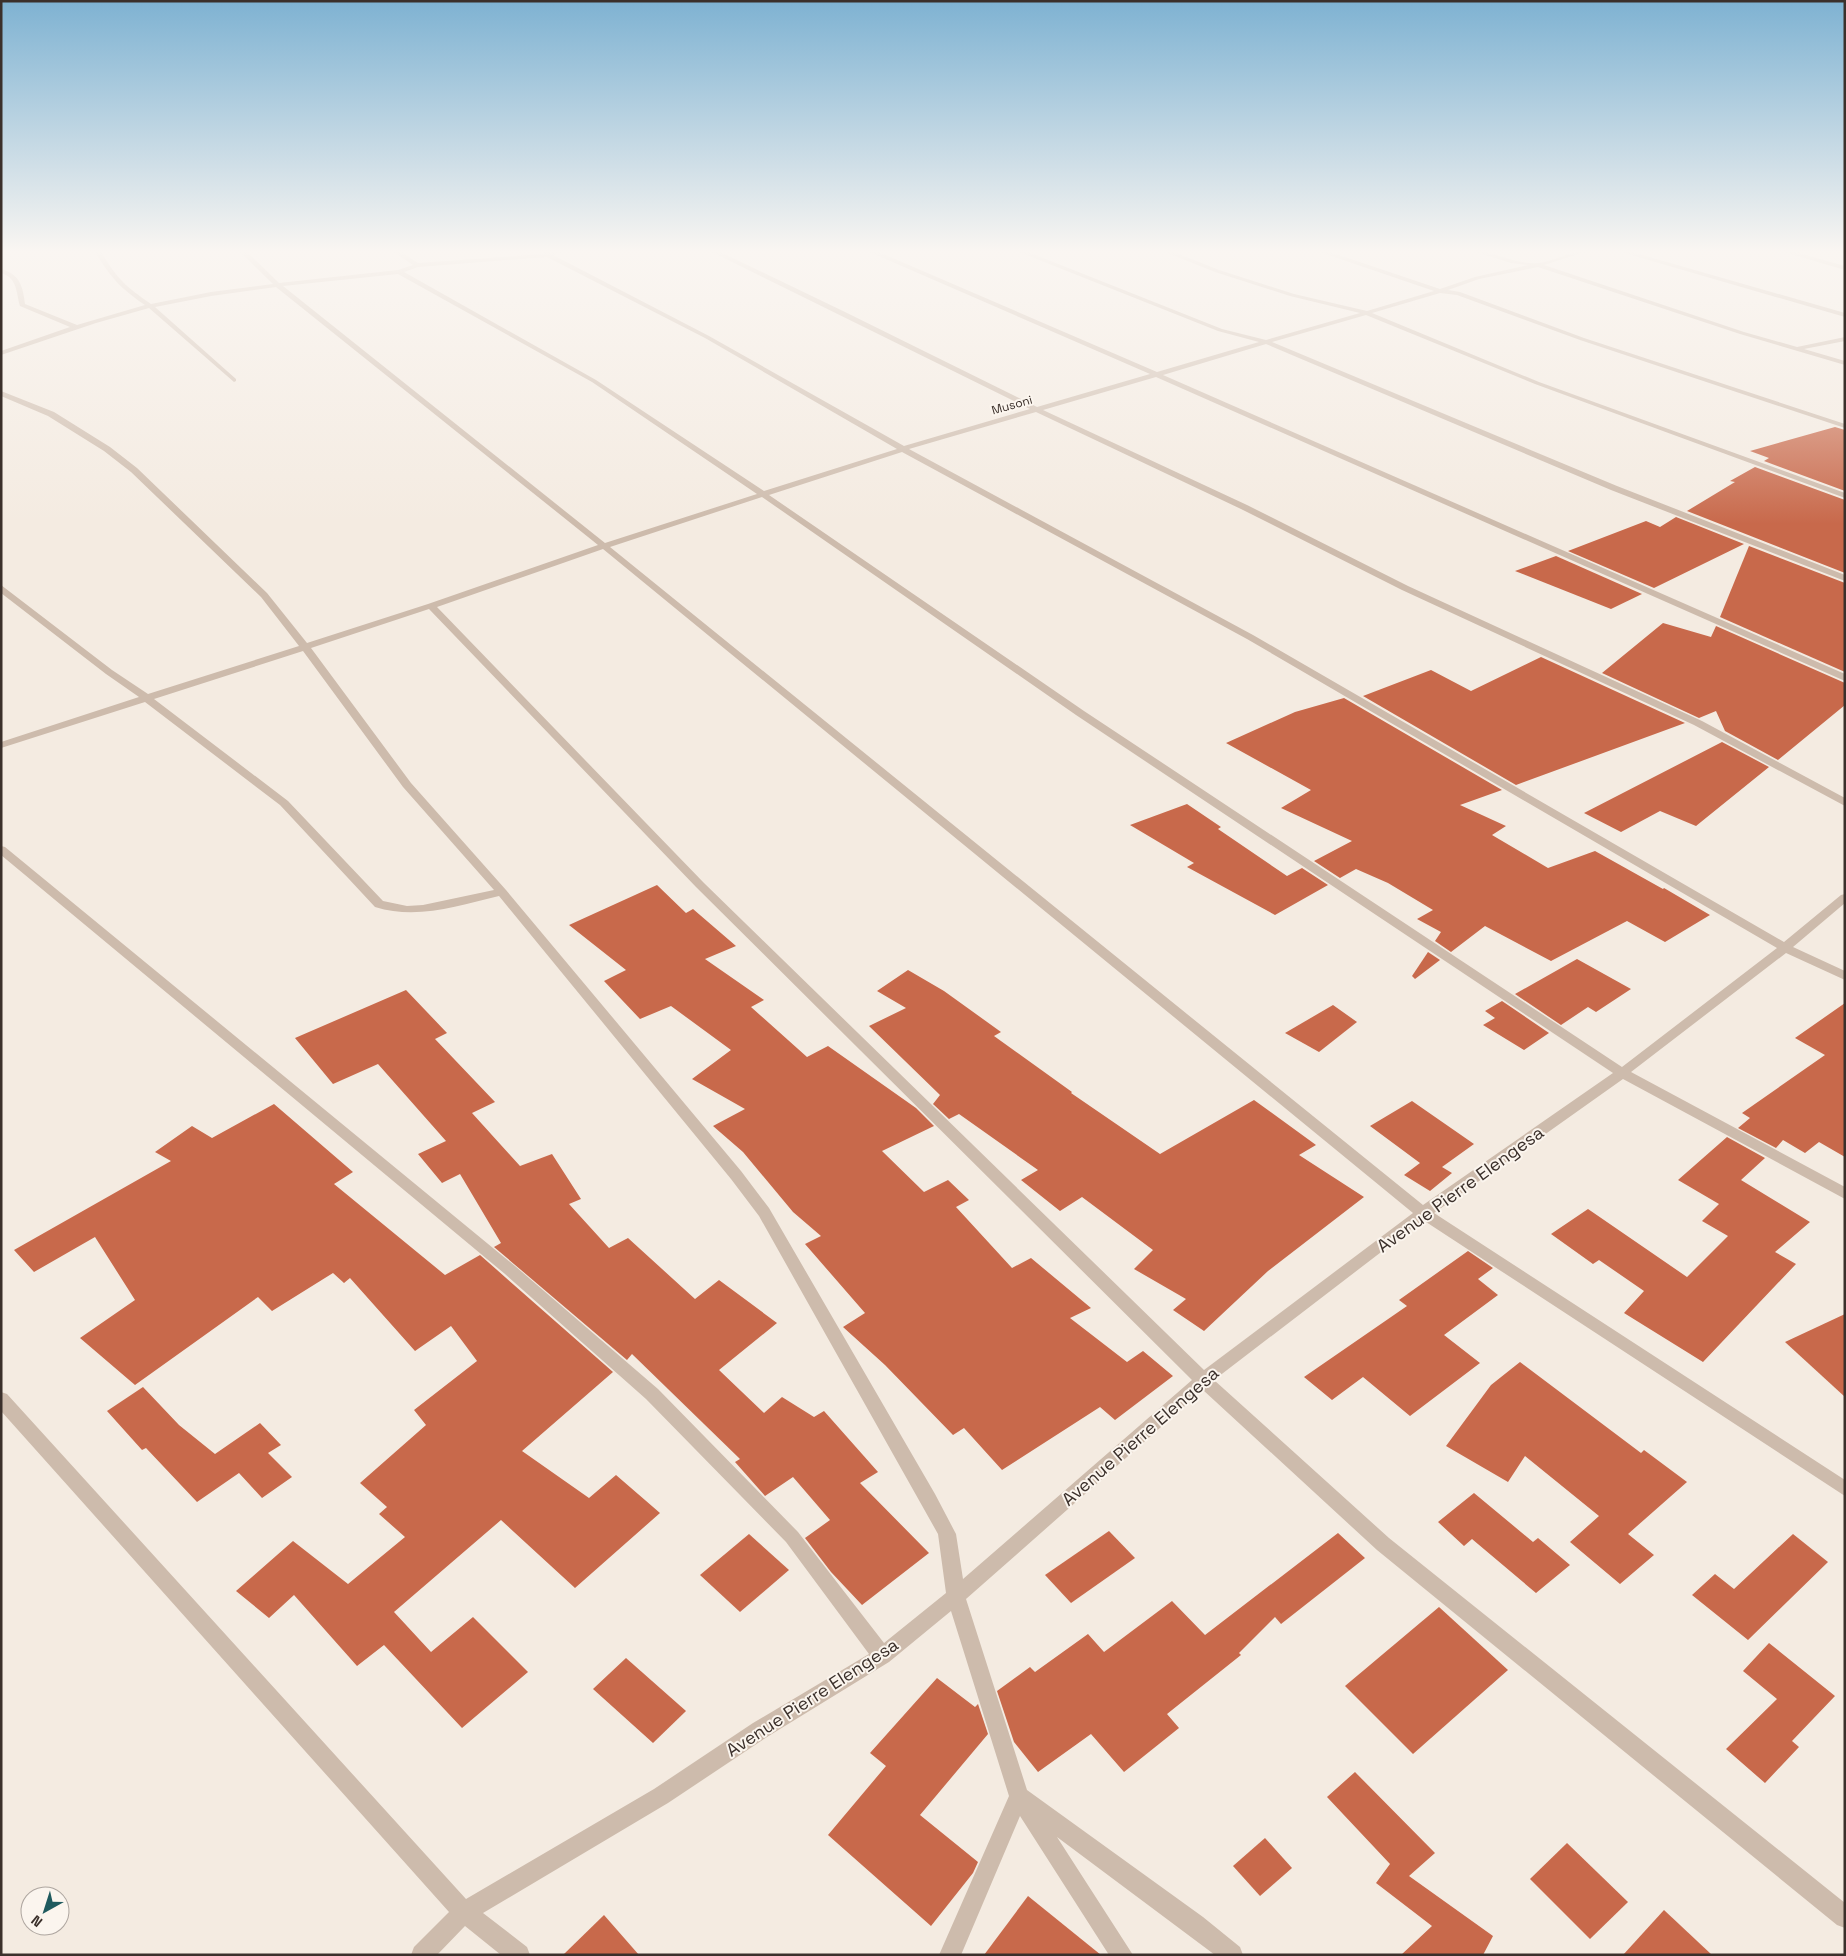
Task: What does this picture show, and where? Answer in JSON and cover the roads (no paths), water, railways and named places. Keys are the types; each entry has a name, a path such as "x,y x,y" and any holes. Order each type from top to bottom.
{"street":[{"path":"1,353 35,341"},
{"path":"190,341 234,380"},
{"path":"348,341 604,546 1423,1213 1845,1489"},
{"path":"523,341 594,381 764,495 1080,713 1622,1072 1845,1194"},
{"path":"712,341 795,386 903,449 1250,637 1785,948 1845,976"},
{"path":"900,341 1037,410 1244,507 1405,588 1698,723 1845,802"},
{"path":"1080,341 1845,678"},
{"path":"1436,341 1537,383 1845,496"},
{"path":"1589,341 1845,426"},
{"path":"1773,341 1845,363"},
{"path":"1797,349 1834,341"},
{"path":"1266,342 1605,484 1845,578"},
{"name":"Musoni","path":"1,745 431,606 604,546 903,449 1266,342"},
{"path":"1,393 51,414 134,470 264,595 407,785 502,892 736,1175 764,1212 934,1508 947,1534 956,1596 1020,1796 1122,1955"},
{"path":"1,588 109,672 147,698 284,803 379,904 392,910 415,911 502,892"},
{"path":"431,606 700,885 1203,1380 1382,1544 1845,1917"},
{"path":"1,849 510,1270 652,1394 792,1537 882,1656"},
{"name":"Avenue Pierre Elengesa","path":"422,1955 464,1912 661,1796 760,1730 882,1656 956,1596 1203,1380 1423,1213 1622,1072 1785,948 1845,897"},
{"path":"1,1399 464,1912 520,1955"},
{"path":"950,1955 1020,1796"},
{"path":"1020,1796 1195,1925 1232,1955"}]}
